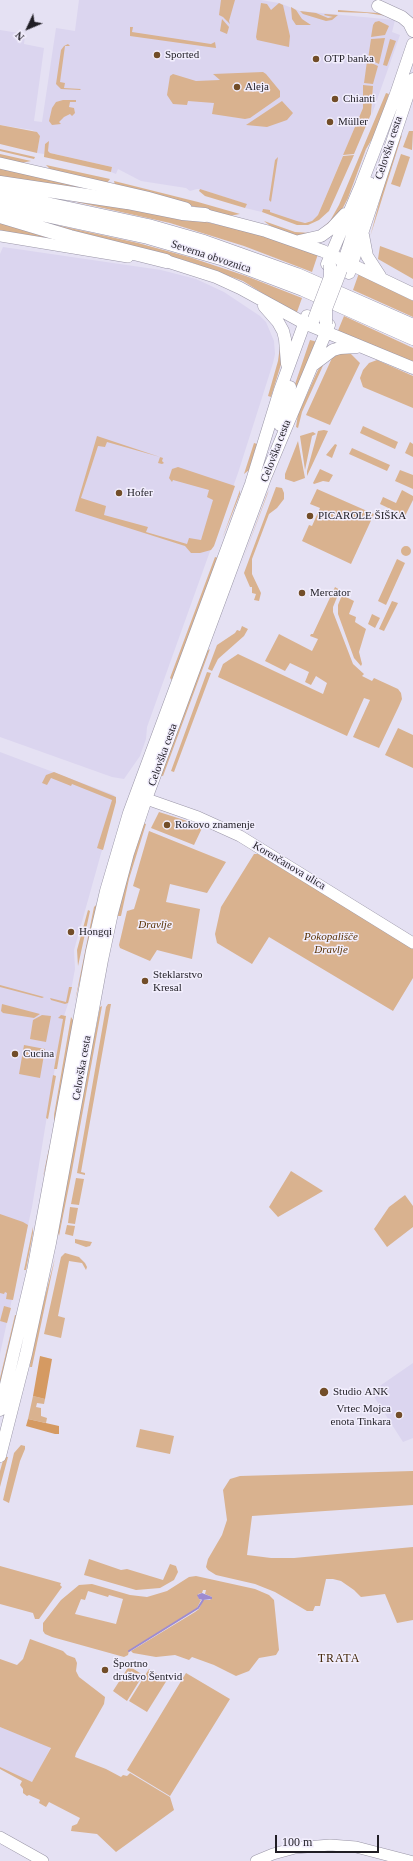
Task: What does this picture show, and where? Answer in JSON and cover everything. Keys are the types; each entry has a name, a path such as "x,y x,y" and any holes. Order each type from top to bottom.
{"highway":[{"path":"0,183 127,202 182,213 205,215"},
{"name":"Severna obvoznica","path":"0,194 63,206 148,226 204,242 297,275 413,326"},
{"name":"Severna obvoznica","path":"0,205 148,237 221,258 303,289 413,338"},
{"path":"0,216 70,237 166,261"}],"main road":[{"path":"378,6 402,17 411,25 413,31"},
{"name":"Celovška cesta","path":"0,1456 3,1436 11,1416 50,1243 107,934 141,797 251,484 287,370 336,262 351,209 413,44"},
{"name":"Celovška cesta","path":"0,1410 25,1308 43,1221 98,924 114,862 141,797 278,446 328,329 336,262 363,233 387,153 413,79"},
{"path":"336,262 371,176 370,161"},
{"path":"296,241 315,239 326,233 351,209"},
{"path":"205,215 296,241 336,262 382,279 413,294"},
{"path":"363,233 367,256 382,279"},
{"path":"166,261 216,277 257,298 328,329 363,347 413,368"},
{"path":"257,298 274,317 283,331 286,339 287,370"},
{"path":"278,446 280,422 309,321"},
{"path":"312,366 333,350 363,347"}],"street":[{"path":"0,163 147,197 205,215"},
{"path":"0,236 61,247 166,261"},
{"name":"Korenčanova ulica","path":"141,797 198,817 240,836 413,943"},
{"path":"0,1837 43,1861"},
{"path":"256,1861 282,1851 319,1845 356,1847 410,1861"}],"shaded area":[{"path":"79,0 261,0 279,3 300,11 395,20 392,32 400,35 372,114 373,87 363,86 363,108 318,215 312,221 302,223 269,212 270,210 262,210 262,212 245,208 246,204 200,189 190,191 186,188 141,181 118,169 116,174 111,172 112,167 50,153 48,151 48,142 45,144 44,154 37,153 40,136 38,133 32,130 0,125 0,30 25,34 24,44 44,48 34,121 42,122 56,28 75,31"},
{"path":"3,247 161,270 196,279 224,292 260,316 266,322 274,341 275,354 273,363 238,473 147,727 146,739 140,756 124,779 112,777 0,737 0,254"},
{"path":"0,752 114,795 116,800 74,950 75,969 69,1001 63,1019 32,1207 0,1354"},
{"path":"40,1356 52,1359 45,1399 33,1396"},
{"name":"Vrtec Mojca enota Tinkara","path":"413,1363 413,1438 403,1442 371,1392"},
{"path":"28,1419 59,1426 59,1434 26,1426"},
{"path":"202,1593 212,1597 212,1599 199,1599 197,1595"},
{"path":"0,1727 51,1747 32,1783 0,1767"}],"green space":[{"path":"221,0 235,0 229,21 230,24 219,15"},
{"path":"261,3 267,4 271,10 279,3 283,5 290,36 289,47 257,40 256,37"},
{"path":"291,7 296,10 302,19 311,25 296,25 292,19"},
{"path":"338,10 390,14 400,18 367,13 338,12"},
{"path":"300,11 316,13 328,18 333,17 324,15 325,14 338,15 332,20 326,21 303,14"},
{"path":"222,19 229,27 227,34 220,31"},
{"path":"379,21 389,26 385,35 371,37 373,25 375,22"},
{"path":"130,27 133,27 132,32 211,44 215,42 216,48 130,36"},
{"path":"385,38 379,64 368,59 371,39"},
{"path":"390,39 396,41 387,66 383,65"},
{"path":"68,44 70,46 65,46 60,82 65,83 64,88 81,89 80,90 61,89 56,84 61,50 64,46"},
{"path":"367,61 378,66 373,84 364,83"},
{"path":"263,72 280,91 280,97 250,118 245,119 212,114 214,103 188,101 187,105 173,104 167,95 170,76 173,74 196,81 220,80 213,74"},
{"path":"363,85 373,86 371,114 354,154 343,155 363,108"},
{"path":"386,93 389,94 377,131 366,149 348,198 336,221 323,227 330,221 339,205"},
{"path":"63,100 76,100 76,102 70,102 69,107 74,108 75,113 72,116 70,114 64,117 59,122 61,124 52,125 49,121 52,108 56,102"},
{"path":"282,101 293,113 287,120 267,127 246,125"},
{"path":"0,125 37,132 40,136 37,153 0,144"},
{"path":"409,131 413,131 412,150 403,147"},
{"path":"402,135 370,236 383,188 399,138"},
{"path":"49,141 48,151 50,153 112,167 111,172 44,157 45,144"},
{"path":"0,149 35,157 34,159 0,151"},
{"path":"0,154 31,161 21,163 0,159"},
{"path":"401,154 410,157 400,187 391,184"},
{"path":"354,155 329,211 319,220 308,225 297,225 262,212 263,209 270,210 270,212 297,221 305,223 312,221 318,215 343,156"},
{"path":"278,157 271,202 269,200 275,160"},
{"path":"46,165 110,179 107,183 51,170"},
{"path":"0,167 110,191 0,181"},
{"path":"114,181 240,214 229,216 115,185"},
{"path":"200,189 247,204 245,208 205,196 199,191"},
{"path":"45,195 174,215 247,231 318,254 312,272 244,246 170,223"},
{"path":"20,217 138,243 189,257 246,276 302,298 297,312 294,313 243,281 193,263"},
{"path":"0,219 117,252 0,232"},
{"path":"264,221 295,232 311,233 310,237 290,235"},
{"path":"380,246 413,258 413,279 378,259"},
{"path":"359,273 413,301 413,317 353,290"},
{"path":"344,316 413,348 413,362 337,333"},
{"path":"310,340 318,342 288,409 292,393"},
{"path":"280,346 282,361 271,397 268,396 278,361"},
{"path":"349,352 360,363 330,425 306,415 332,358 335,355"},
{"path":"326,359 302,412 298,428 296,427 298,414 318,370"},
{"path":"377,360 413,376 413,408 363,387 360,378 363,370 369,363"},
{"path":"363,426 398,442 395,449 360,433"},
{"path":"318,431 328,431 307,476"},
{"path":"313,432 316,434 312,436 305,470 300,436"},
{"path":"97,436 160,457 107,442 105,447 98,446 81,498 106,506 104,515 148,527 146,532 187,544 189,538 201,540 213,500 207,497 209,490 173,480 172,482 169,478 172,469 178,467 235,486 214,546 211,550 200,553 191,553 185,546 75,511"},
{"path":"298,441 305,478 294,482 285,479 285,474"},
{"path":"410,442 413,444 413,457 405,453"},
{"path":"254,443 257,444 249,470 244,474"},
{"path":"335,444 337,445 332,458 326,455"},
{"path":"352,448 390,465 387,471 349,454"},
{"path":"160,457 163,458 162,461 164,463 162,464 158,463"},
{"path":"320,469 333,475 329,482 323,481 314,484 313,483"},
{"path":"400,470 413,475 413,489 395,481"},
{"path":"276,487 282,488 284,499 277,508 269,514 252,559 252,574 261,593 259,601 254,600 256,594 252,593 252,587 250,587 244,573"},
{"path":"317,489 374,514 351,564 302,541 309,525 312,526 320,508 310,504"},
{"path":"240,490 240,494 222,539"},
{"path":"269,490 241,565 267,494"},
{"path":"402,490 413,496 413,500 405,516 380,504 383,497 396,503"},
{"path":"406,546 411,551 406,556 401,551"},
{"path":"215,557 218,558 172,680 170,678"},
{"path":"397,559 405,563 386,605 378,601"},
{"path":"335,587 340,590 333,607 333,612 353,664 364,674 362,676 372,681 374,678 398,689 401,693 402,699 379,748 353,737 370,700 364,698 347,736 218,677 223,664 238,654 323,694 327,683 316,676 311,685 305,682 309,672 290,663 285,671 265,661 279,634 312,651 318,639 310,636 313,634"},
{"path":"342,595 354,601 349,614 356,617 355,622 366,629 359,652 362,664 361,666 354,658 338,614 338,605"},
{"path":"392,601 398,603 384,631 379,629"},
{"path":"372,614 380,618 375,628 368,624"},
{"path":"242,626 248,629 244,636 218,659 212,671 208,669 217,645 237,630 240,631"},
{"path":"210,649 163,776 159,775 207,651"},
{"path":"207,672 211,673 174,772 171,771"},
{"path":"398,728 413,735 413,768 385,755"},
{"path":"54,772 116,797 103,850 97,848 112,800 72,784 71,786 51,778 47,785 42,783 46,775"},
{"path":"159,812 203,826 194,845 151,828"},
{"path":"142,823 146,824 129,879 121,916 118,916 119,905"},
{"name":"Dravlje","path":"149,831 226,862 207,893 170,884 166,902 200,909 192,959 157,950 150,961 120,948 119,945 127,911 134,909 140,889 133,886"},
{"name":"Pokopališče Dravlje","path":"254,854 258,854 413,948 413,978 393,1011 269,937 252,964 217,943 215,934 221,907"},
{"path":"97,904 89,944 75,1001 94,907"},
{"path":"88,910 90,911 78,966 77,950"},
{"path":"0,985 44,997 42,998 0,987"},
{"path":"69,987 72,987 68,1003 65,1004 51,1000 50,998 66,1002"},
{"path":"2,1004 40,1014 34,1018 3,1013 1,1011"},
{"path":"108,1004 111,1004 81,1172 85,1173 85,1175 77,1173 106,1007"},
{"path":"102,1006 59,1236 57,1229 88,1059 100,1007"},
{"path":"42,1015 51,1016 46,1042 30,1039 33,1020"},
{"path":"61,1015 66,1016 57,1069 54,1069 63,1019 58,1018"},
{"path":"71,1017 75,1023 57,1126 43,1177 54,1132 54,1115"},
{"path":"24,1045 45,1049 40,1078 19,1074"},
{"path":"53,1075 56,1076 48,1119 46,1118"},
{"path":"291,1171 323,1191 278,1217 269,1207"},
{"path":"76,1178 84,1179 79,1205 71,1204"},
{"path":"405,1195 413,1206 413,1227 387,1247 374,1229 389,1207"},
{"path":"70,1207 78,1208 75,1224 68,1223"},
{"path":"0,1214 28,1225 13,1300 6,1299 7,1293 0,1293"},
{"path":"67,1225 75,1226 73,1236 65,1234"},
{"path":"33,1227 26,1270 24,1270"},
{"path":"75,1239 92,1242 90,1246 86,1247 75,1243"},
{"path":"65,1253 79,1257 87,1267 86,1270 82,1263 69,1261 58,1316 65,1318 61,1338 44,1334 61,1257"},
{"path":"55,1258 32,1367 30,1367 31,1350"},
{"path":"4,1306 11,1308 7,1323 0,1321"},
{"path":"15,1315 17,1315 0,1395 0,1378"},
{"path":"33,1396 45,1399 44,1404 37,1403 36,1407 41,1408 41,1416 47,1418 46,1423 28,1419"},
{"path":"140,1429 174,1436 170,1454 136,1447"},
{"path":"21,1445 25,1446 25,1449 20,1461 9,1503 3,1500 14,1453"},
{"path":"4,1457 8,1457 0,1487 0,1471"},
{"path":"413,1471 413,1505 252,1516 247,1555 271,1558 294,1558 413,1547 413,1620 397,1623 385,1594 361,1597 341,1581 326,1579 320,1606 315,1606 313,1611 307,1611 275,1592 255,1584 216,1575 206,1567 208,1559 222,1535 227,1520 223,1490 230,1479 240,1476"},
{"path":"89,1559 121,1570 127,1569 163,1580 170,1564 176,1566 178,1572 174,1580 160,1588 136,1590 84,1575"},
{"path":"0,1566 61,1583 60,1585 62,1587 39,1619 35,1619 33,1613 0,1604"},
{"path":"196,1576 255,1589 269,1595 274,1600 279,1650 276,1655 259,1658 249,1671 236,1676 214,1665 192,1657 189,1660 175,1655 156,1657 133,1653 131,1651 199,1609 203,1600 210,1600 212,1597 205,1594 206,1590 203,1590 202,1593 198,1594 199,1599 201,1600 197,1608 129,1651 128,1655 124,1657 52,1637 45,1634 43,1631 43,1623 61,1600 79,1585 92,1584 130,1595 147,1597 167,1591 189,1577","holes":["88,1591 108,1597 109,1595 123,1599 116,1624 75,1614 81,1599 85,1600"]},
{"path":"30,1639 63,1651 67,1655 75,1658 77,1663 76,1671 79,1677 105,1697 104,1704 75,1757 106,1769 121,1777 123,1775 127,1776 130,1773 170,1797 174,1810 116,1852 97,1834 71,1831 72,1826 77,1824 80,1818 49,1802 46,1807 39,1803 40,1800 29,1795 27,1796 23,1793 23,1789 20,1785 22,1781 0,1769 0,1767 32,1782 51,1748 0,1727 0,1659 17,1665 23,1659"},
{"path":"129,1666 143,1675 127,1701 113,1691"},
{"path":"149,1669 167,1680 147,1712 129,1701"},
{"path":"186,1673 230,1699 170,1796 127,1770"}],"waterway":[{"path":"129,1651 198,1608 203,1600"}],"place":[{"name":"Sported","path":"157,55"},
{"name":"OTP banka","path":"316,59"},
{"name":"Aleja","path":"237,87"},
{"name":"Chianti","path":"335,99"},
{"name":"Müller","path":"330,122"},
{"name":"Hofer","path":"119,493"},
{"name":"PICAROLE ŠIŠKA","path":"310,516"},
{"name":"Mercator","path":"302,593"},
{"name":"Rokovo znamenje","path":"167,825"},
{"name":"Hongqi","path":"71,932"},
{"name":"Steklarstvo Kresal","path":"145,981"},
{"name":"Cucina","path":"15,1054"},
{"name":"Studio ANK","path":"324,1392"},
{"name":"Vrtec Mojca enota Tinkara","path":"399,1415"},
{"name":"Športno društvo Šentvid","path":"105,1670"}],"district":[{"name":"TRATA","path":"339,1659"}]}
